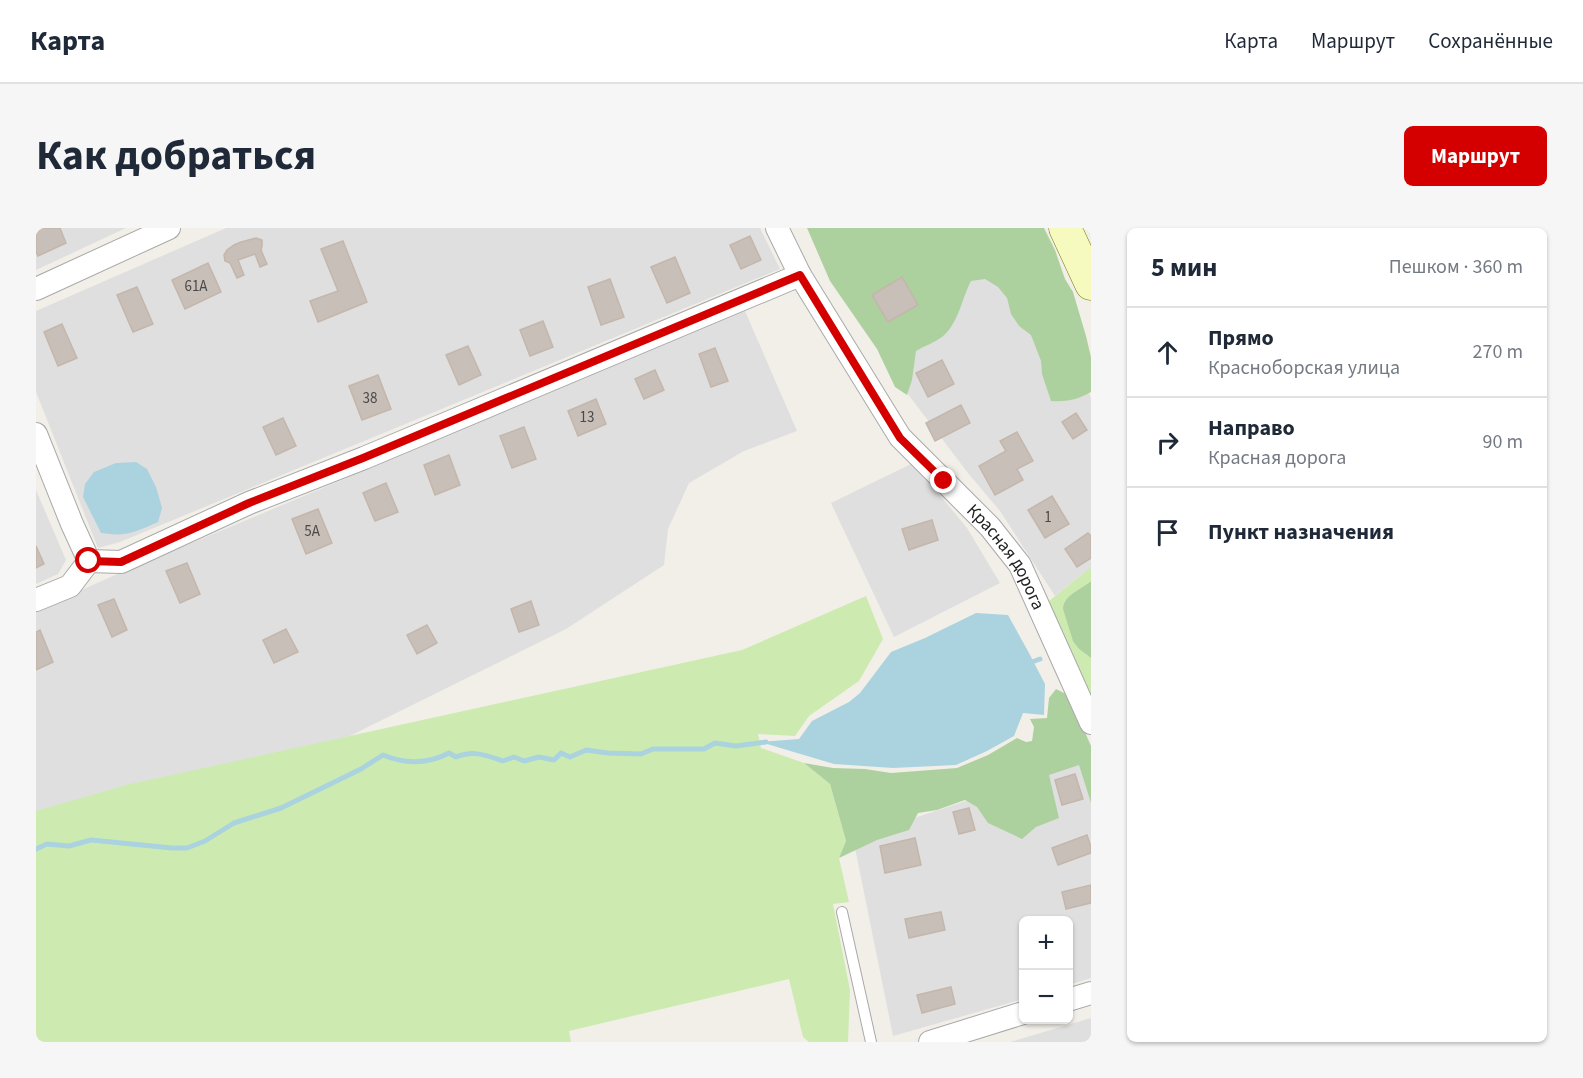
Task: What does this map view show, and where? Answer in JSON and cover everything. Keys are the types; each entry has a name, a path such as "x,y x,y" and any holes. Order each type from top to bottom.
{"main road":[{"path":"1065,228 1091,285"}],"street":[{"path":"36,289 169,228"},
{"name":"Красная дорога","path":"777,228 800,275 900,438 990,527 1020,565 1091,723"},
{"path":"89,561 121,562 249,503 363,458 800,275"},
{"path":"36,434 89,561"},
{"path":"36,600 70,586 89,561"},
{"path":"1073,998 1091,993"},
{"path":"930,1042 1019,1014"}],"lane":[{"path":"842,912 871,1042"}],"shaded area":[{"path":"36,228 126,228 36,270"},
{"path":"226,228 760,228 780,269 120,542 98,548 36,392 36,311"},
{"path":"815,228 1026,228 1091,398 1091,567 1055,596 1000,511 904,389"},
{"path":"745,311 797,431 744,451 689,483 668,529 664,565 566,629 285,768 36,826 36,610"},
{"path":"913,463 967,528 1000,583 894,637 831,503"},
{"path":"36,490 66,560 58,574 36,584"},
{"path":"1079,714 1091,747 1091,978 1073,984 1073,916 1019,916 1019,1000 893,1036 853,838 1055,772"},
{"path":"1091,1018 1091,1042 1010,1042 1073,1024"}],"green space":[{"path":"807,228 1044,228 1065,279 1073,292 1086,336 1091,357 1091,392 1071,400 1051,401 1042,374 1041,361 1031,335 1019,326 1011,314 1007,298 998,287 985,279 971,281 956,318 947,332 916,351 912,380 907,395 895,387 877,349 830,281"},
{"path":"1091,567 1091,581 1069,596 1063,609 1079,649 1091,658 1091,710 1043,606"},
{"path":"1091,581 1091,658 1073,641 1063,609 1069,596"},
{"path":"866,596 883,639 859,681 809,716 795,736 758,734 761,748 804,763 830,784 846,841 839,858 849,902 833,904 850,990 848,1042 809,1042 803,1037 789,979 569,1031 571,1042 36,1042 36,811 126,785 742,650"},
{"path":"1056,689 1068,695 1091,746 1091,803 1079,765 1049,775 1059,818 1036,827 1022,839 988,823 977,807 965,800 937,810 918,813 909,830 877,840 839,858 846,841 830,784 804,763 891,773 957,768 988,755 1017,738 1026,742 1032,741 1034,727 1030,719 1047,718 1049,698"}],"water":[{"path":"136,462 147,469 156,487 162,508 158,522 131,533 101,533 83,497 85,484 94,472 116,463"},
{"path":"976,613 1008,615 1045,684 1044,715 1023,713 1014,736 956,765 893,768 834,764 760,742 799,739 812,721 849,702 860,693 891,652"}],"building":[{"path":"36,228 60,228 66,243 38,256"},
{"path":"750,236 761,260 741,269 730,245"},
{"path":"256,238 262,240 261,250 267,264 260,267 255,254 238,260 244,275 237,278 230,263 225,261 224,255 234,245"},
{"path":"343,241 367,302 318,322 310,301 338,291 321,249"},
{"path":"675,257 690,293 667,303 651,267"},
{"path":"208,263 221,292 185,309 172,280"},
{"path":"902,277 918,305 888,322 872,295"},
{"path":"610,279 624,317 601,325 588,287"},
{"path":"137,287 153,324 133,332 117,295"},
{"path":"543,321 553,347 530,356 520,330"},
{"path":"62,324 77,358 58,366 44,332"},
{"path":"468,346 481,375 459,385 446,355"},
{"path":"715,348 728,381 711,387 699,354"},
{"path":"942,360 954,384 928,397 916,373"},
{"path":"655,370 664,390 644,399 635,379"},
{"path":"378,375 391,409 362,420 349,386"},
{"path":"596,399 606,424 578,436 568,411"},
{"path":"961,405 970,423 935,441 926,423"},
{"path":"1076,413 1087,430 1073,439 1062,422"},
{"path":"283,418 296,446 276,455 263,427"},
{"path":"524,427 536,459 512,468 500,436"},
{"path":"1017,432 1033,461 1017,469 1023,480 995,495 979,466 1006,451 1000,441"},
{"path":"449,455 460,485 435,495 424,465"},
{"path":"386,483 398,512 375,521 363,493"},
{"path":"1052,496 1069,524 1045,538 1028,510"},
{"path":"318,509 332,543 306,554 292,519"},
{"path":"932,520 938,540 909,550 902,529"},
{"path":"1088,533 1091,536 1091,558 1077,567 1065,549"},
{"path":"36,546 44,564 36,568"},
{"path":"187,563 200,594 180,603 166,571"},
{"path":"114,599 127,630 112,637 98,605"},
{"path":"531,601 539,625 519,632 511,609"},
{"path":"427,625 437,643 417,654 407,635"},
{"path":"286,629 298,652 274,663 263,640"},
{"path":"40,630 53,662 36,670 36,632"},
{"path":"1075,774 1083,799 1062,805 1055,780"},
{"path":"969,808 975,830 959,834 953,812"},
{"path":"1087,835 1091,853 1058,865 1052,848"},
{"path":"915,838 921,865 885,873 880,846"},
{"path":"1091,885 1091,903 1066,909 1062,892"},
{"path":"941,912 945,930 909,938 905,919"},
{"path":"951,987 955,1004 922,1013 917,995"}],"waterway":[{"path":"1029,663 1040,659"},
{"path":"36,849 47,844 69,846 91,840 187,848 205,841 234,823 281,808 361,769 383,755 416,762 449,753 456,757 480,754 503,761 514,757 524,761 539,757 554,760 561,753 570,757 586,750 641,754 653,749 704,749 715,743 736,746 766,742"}],"route":[{"path":"89,561 121,562 249,503 363,458 800,275 900,438 944,481"}]}
